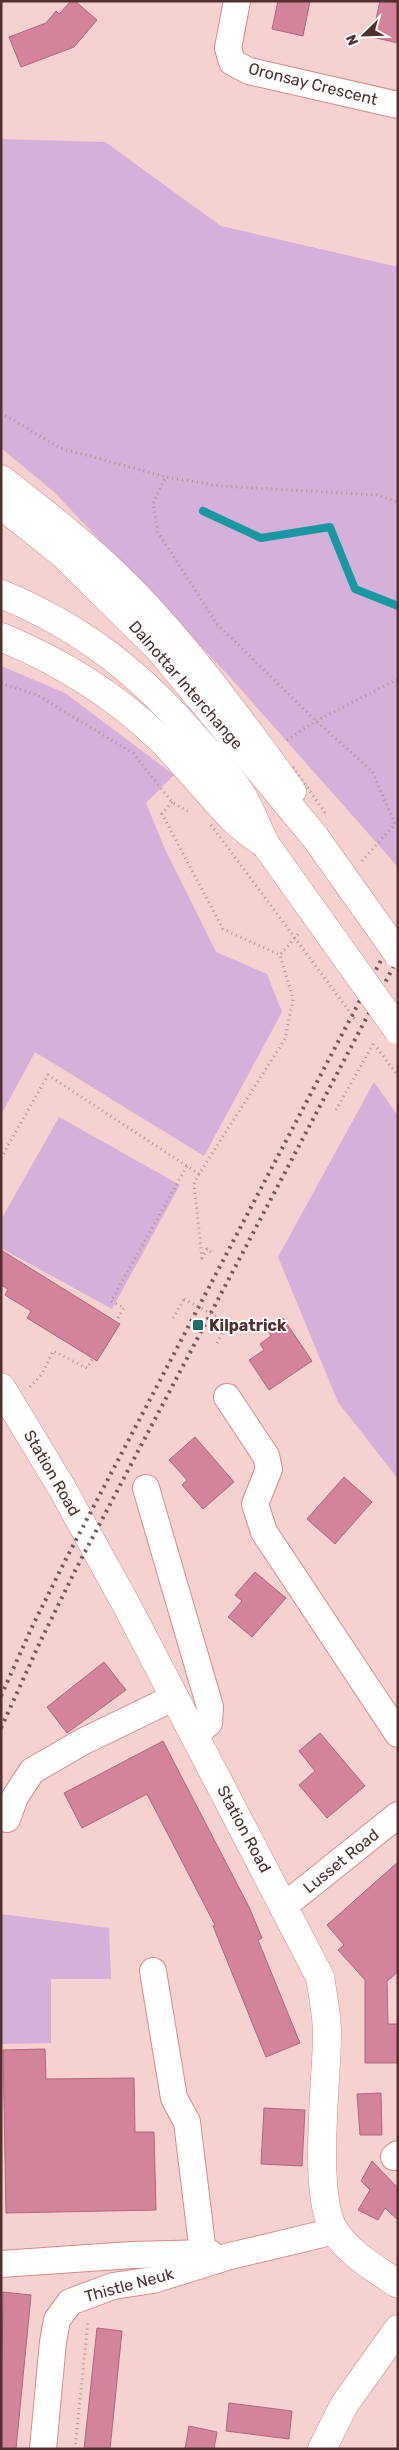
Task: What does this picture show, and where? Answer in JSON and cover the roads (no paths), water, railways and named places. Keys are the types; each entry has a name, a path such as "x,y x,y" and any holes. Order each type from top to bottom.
{"main road":[{"path":"1,479 103,562 175,639 294,794 315,837 398,954"},
{"name":"Dalnottar Interchange","path":"1,505 64,556 160,650 315,837"},
{"path":"1,594 32,606 66,626 130,671 156,694 210,755 243,797 266,845 388,1032"},
{"path":"1,637 36,652 94,685 157,736 190,769 233,820 266,845"},
{"name":"Station Road","path":"1,1386 62,1488 195,1734 320,1977 325,2008 324,2180 326,2209 335,2231 358,2255 398,2284"},
{"path":"322,2449 344,2405 398,2329"}],"street":[{"name":"Oronsay Crescent","path":"237,1 228,48 232,62 249,71 398,104"},
{"path":"227,1397 266,1456 269,1469 255,1504 264,1532 398,1734"},
{"path":"146,1488 210,1707 210,1723 195,1734"},
{"path":"7,1819 15,1797 32,1771 82,1742 175,1697"},
{"name":"Lusset Road","path":"284,1906 398,1815"},
{"path":"153,1971 174,2098 187,2122 203,2253"},
{"name":"Thistle Neuk","path":"43,2449 48,2377 57,2320 70,2302 114,2286 153,2280 230,2256 335,2231"},
{"path":"1,2264 132,2255 203,2253 230,2256"}],"waterway":[{"path":"203,511 261,538 330,527 355,589 398,606"}],"railway":[{"path":"1,1696 32,1627 66,1559 398,928"},
{"path":"1,1728 77,1567 398,958"}],"place":[{"name":"Kilpatrick","path":"198,1325"}]}
